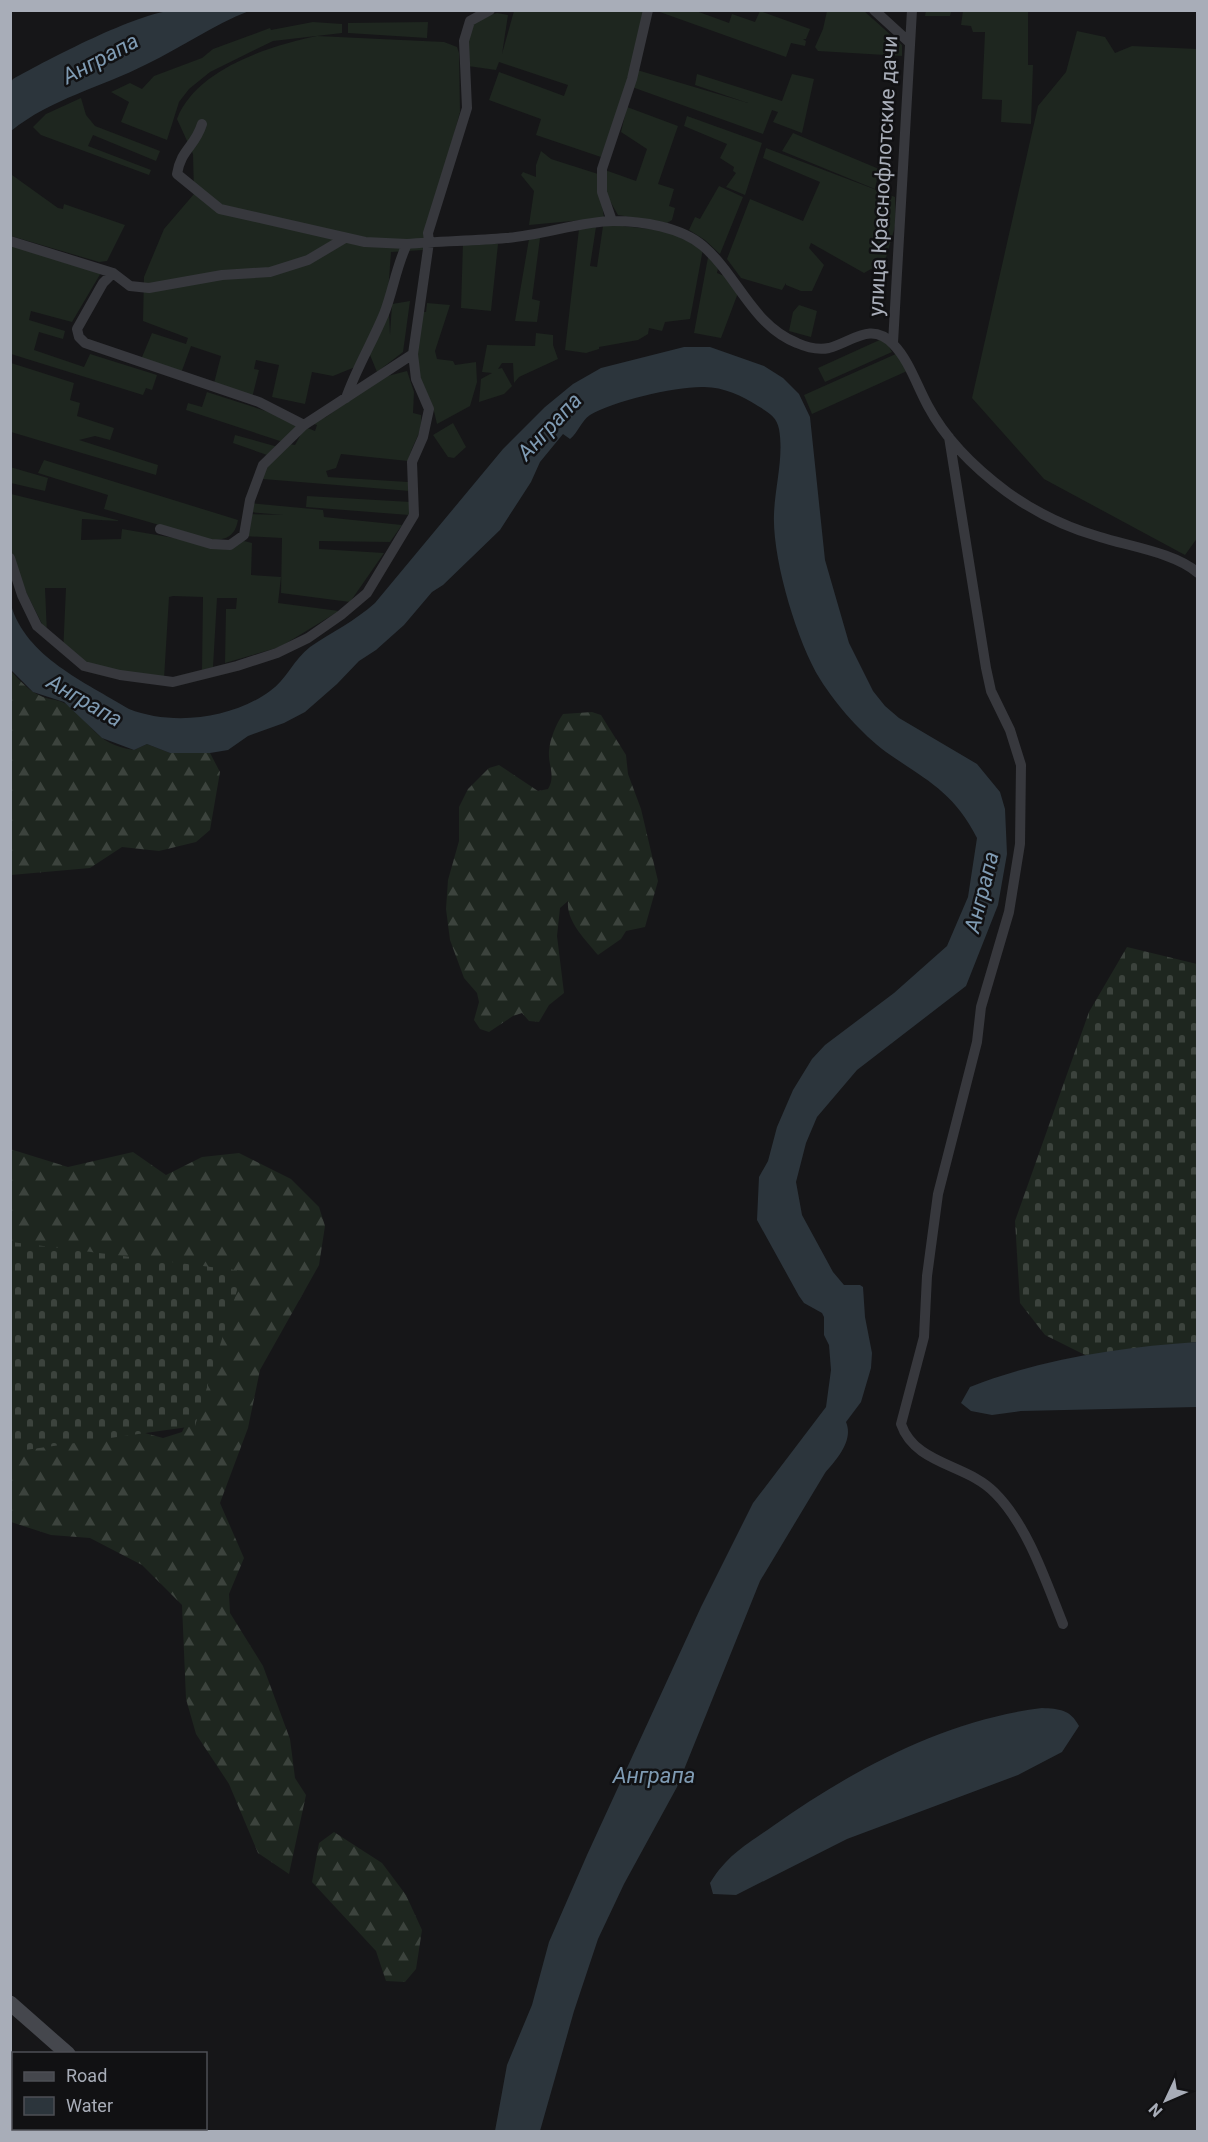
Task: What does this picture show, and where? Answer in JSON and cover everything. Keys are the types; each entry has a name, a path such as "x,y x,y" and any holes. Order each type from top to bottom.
{"street":[{"path":"10,558 22,595 37,626 71,655 91,668 173,682 277,653 308,638 341,615 367,592 414,515 412,462 423,437 429,409 416,379 413,354 429,242 428,233 467,108 464,41 470,21 490,10"},
{"path":"612,221 602,192 602,169 632,79 648,10"},
{"path":"874,10 909,42"},
{"name":"улица Краснофлотские дачи","path":"893,343 912,10"},
{"name":"улица Краснофлотские дачи","path":"202,124 198,137 179,159 177,174 191,187 220,209 345,238 365,242 407,244 507,238 612,221 656,226 689,235 724,267 764,321 795,343 811,348 827,348 862,333 876,333 893,343 929,408 949,437 991,691 1010,730 1021,765 1020,844 1009,912 981,1007 977,1042 938,1194 928,1266 924,1337 901,1424 912,1445 985,1484 996,1493 1026,1539 1063,1624"},
{"path":"10,241 113,273 130,286 149,288 222,275 270,272 308,260 345,238"},
{"path":"346,398 356,370 370,347 386,311 398,264 407,244"},
{"path":"113,273 103,283 77,329 79,337 85,343 240,395 304,425"},
{"path":"160,529 211,544 230,545 243,535 250,500 263,465 304,425 413,354"},
{"path":"949,437 969,459 1008,492 1049,516 1080,531 1167,557 1197,573"},
{"path":"10,2002 66,2052"}],"green space":[{"path":"514,11 645,11 631,71 601,157 536,135 541,119 489,100 499,72 564,96 568,85 499,62 496,70 461,65 462,43 478,18 497,13 508,15 502,54"},
{"path":"657,11 696,11 729,23 732,14 755,22 760,11 810,29 806,39 803,39 806,41 805,46 791,43 786,57"},
{"path":"827,11 864,11 902,45 902,56 818,51 815,47 823,29"},
{"path":"926,11 963,11 951,12 950,16 925,16"},
{"path":"963,11 1028,11 1028,65 1033,65 1031,124 1001,122 1002,100 982,99 985,32 973,32 971,26 961,25"},
{"path":"313,22 342,24 342,33 273,41 210,72 189,89 179,102 167,140 121,122 129,102 111,92 130,83 142,89 154,76 202,58 213,49 270,28 271,30"},
{"path":"428,22 427,38 348,33 348,23"},
{"path":"1077,31 1105,37 1115,53 1132,46 1197,49 1198,537 1185,555 1044,479 972,398 1038,106 1066,72"},
{"path":"317,36 444,42 457,47 459,53 460,112 423,250 391,252 388,294 390,335 392,304 410,301 403,352 377,372 370,355 365,363 333,376 312,372 305,404 272,397 279,365 256,360 254,369 259,370 252,398 213,387 221,356 191,346 180,376 140,362 152,333 186,344 188,338 143,321 144,277 164,229 194,194 193,154 177,119 187,101 200,86 217,73 257,53"},
{"path":"637,70 748,103 695,85 697,74 782,101 792,74 814,79 802,133 773,122 778,112 772,110 763,134 632,87"},
{"path":"81,98 86,115 95,126 160,151 156,161 93,135 88,146 151,170 149,175 41,135 33,127 46,114"},
{"path":"627,107 678,126 658,184 674,189 669,206 675,208 672,220 667,223 618,215 606,194 605,170 636,181 647,149 621,132"},
{"path":"687,116 762,143 745,195 726,187 736,173 733,171 734,167 720,158 727,144 684,126"},
{"path":"793,133 879,169 875,189 782,151"},
{"path":"766,148 895,197 896,223 885,261 864,273 811,243 809,248 824,265 812,291 801,291 786,283 782,290 741,278 727,259 750,199 803,221 820,182 763,158"},
{"path":"541,151 551,159 598,174 604,218 529,225 534,191 521,175 523,172 536,177 536,165"},
{"path":"12,175 58,208 63,209 64,204 125,225 107,261 99,262 11,236"},
{"path":"719,186 743,197 720,254 705,240 689,230 695,217 700,219"},
{"path":"614,225 667,231 703,249 690,319 665,322 662,331 649,328 648,334 638,340 599,347 599,349 586,353 565,350 579,229 596,227 590,266 597,267 603,226"},
{"path":"540,238 532,299 540,301 537,322 515,321 529,239"},
{"path":"463,242 498,244 491,311 461,308"},
{"path":"10,243 102,271 72,322 31,311 29,320 65,331 63,339 39,332 34,350 84,367 90,354 157,375 152,390 146,388 143,395 11,354"},
{"path":"709,252 719,263 717,273 727,277 738,293 721,338 694,333"},
{"path":"427,303 450,305 435,351 437,359 453,361 455,365 476,362 477,382 470,406 437,424 433,407 414,364 419,312 426,312"},
{"path":"799,305 817,311 811,337 789,331 793,312"},
{"path":"536,333 553,335 553,345 558,359 519,377 514,383 513,363 502,363 498,369 502,368 512,386 504,394 479,402 481,379 492,373 482,372 487,345 535,346"},
{"path":"884,338 892,352 825,382 818,368"},
{"path":"898,353 907,371 812,414 804,395"},
{"path":"11,363 74,383 70,400 80,403 77,416 114,428 110,440 95,436 79,440 158,465 156,475 11,432"},
{"path":"407,371 414,392 413,413 421,415 419,433 408,461 341,454 336,468 326,471 328,477 408,482 410,491 263,479 261,472 289,444 295,445 305,427 315,431 317,425 311,423 326,417 380,378"},
{"path":"207,392 275,414 298,424 283,442 186,410 188,403 202,407"},
{"path":"453,423 466,447 454,458 448,457 433,435"},
{"path":"235,435 278,447 267,455 233,443"},
{"path":"44,460 238,520 237,525 229,536 211,540 104,509 108,495 38,473"},
{"path":"10,467 48,478 45,491 11,483"},
{"path":"11,494 121,521 82,519 81,540 121,539 122,529 221,546 240,540 252,543 251,575 281,577 278,603 339,611 280,647 225,663 226,609 236,609 237,598 217,598 213,667 202,670 203,597 173,596 169,597 164,679 120,674 63,654 66,588 45,588 47,634 11,562"},
{"path":"307,496 411,502 409,515 306,507"},
{"path":"250,503 323,510 324,517 402,525 390,542 319,541 319,549 384,553 350,602 281,593 282,538 244,536 248,514 283,515 249,512"},
{"path":"10,670 34,692 66,704 110,743 134,750 147,744 170,753 210,753 220,772 210,830 196,842 159,851 122,847 90,868 11,875"},
{"path":"592,712 601,715 626,755 628,774 641,809 658,881 645,927 626,931 621,939 598,955 573,923 568,901 560,908 557,936 564,993 549,1005 539,1022 529,1021 522,1013 513,1016 489,1032 480,1029 474,1020 479,1002 477,993 464,978 450,940 446,909 448,880 459,841 459,807 468,789 489,768 499,765 538,791 548,789 552,775 550,746 560,718 563,714"},
{"path":"1127,947 1197,964 1197,1342 1087,1356 1045,1335 1020,1303 1015,1221 1089,1012"},
{"path":"10,1149 68,1167 133,1152 166,1175 202,1157 239,1153 291,1179 319,1207 325,1226 319,1265 260,1370 248,1428 220,1503 244,1558 229,1594 230,1613 263,1666 290,1739 295,1778 306,1795 289,1874 258,1853 229,1784 196,1734 186,1699 182,1605 142,1565 90,1538 51,1535 11,1522 11,1406 99,1400 145,1433 163,1438 182,1432 190,1415 11,1255"},
{"path":"11,1242 243,1271 195,1426 11,1452"},
{"path":"334,1832 382,1863 406,1895 422,1930 416,1969 405,1982 386,1981 376,1951 312,1882 319,1843"}],"water":[{"name":"Анграпа","path":"175,10 249,11 147,64 43,110 11,131 11,82 13,79 116,28 138,19"},
{"name":"Анграпа","path":"684,347 710,347 764,366 783,378 799,394 810,417 825,560 849,643 873,691 885,706 899,718 977,764 1000,792 1005,809 1007,854 998,905 966,986 857,1070 817,1117 806,1143 796,1182 802,1215 833,1272 844,1285 863,1287 865,1317 872,1353 871,1368 861,1402 846,1422 848,1436 843,1450 825,1473 760,1581 677,1787 624,1884 598,1939 574,2011 540,2131 495,2131 507,2065 532,2005 549,1942 587,1855 701,1607 753,1503 826,1407 831,1370 829,1345 824,1335 824,1317 822,1313 804,1303 799,1296 757,1220 759,1177 768,1161 777,1127 793,1090 812,1059 825,1045 894,993 947,946 968,897 977,838 958,809 938,788 886,752 859,728 826,689 811,663 788,599 774,532 780,461 778,425 772,415 762,408 726,390 692,387 646,395 590,415 570,439 563,434 540,462 531,482 500,530 443,585 432,592 404,625 376,650 359,661 305,712 284,723 248,736 228,750 210,753 170,753 147,744 134,750 102,738 64,702 33,692 11,670 11,605 19,623 43,654 76,678 129,709 146,714 182,718 201,717 238,708 270,691 310,647 375,603 503,449 545,407 573,384 601,368"},
{"path":"1197,1342 1197,1407 1021,1411 992,1415 971,1411 961,1403 970,1387 1024,1369 1111,1351"},
{"path":"1042,1708 1068,1713 1079,1726 1062,1752 1018,1775 847,1839 736,1895 713,1894 710,1883 738,1851 803,1805 867,1767 901,1750 970,1724 1006,1714"}]}
